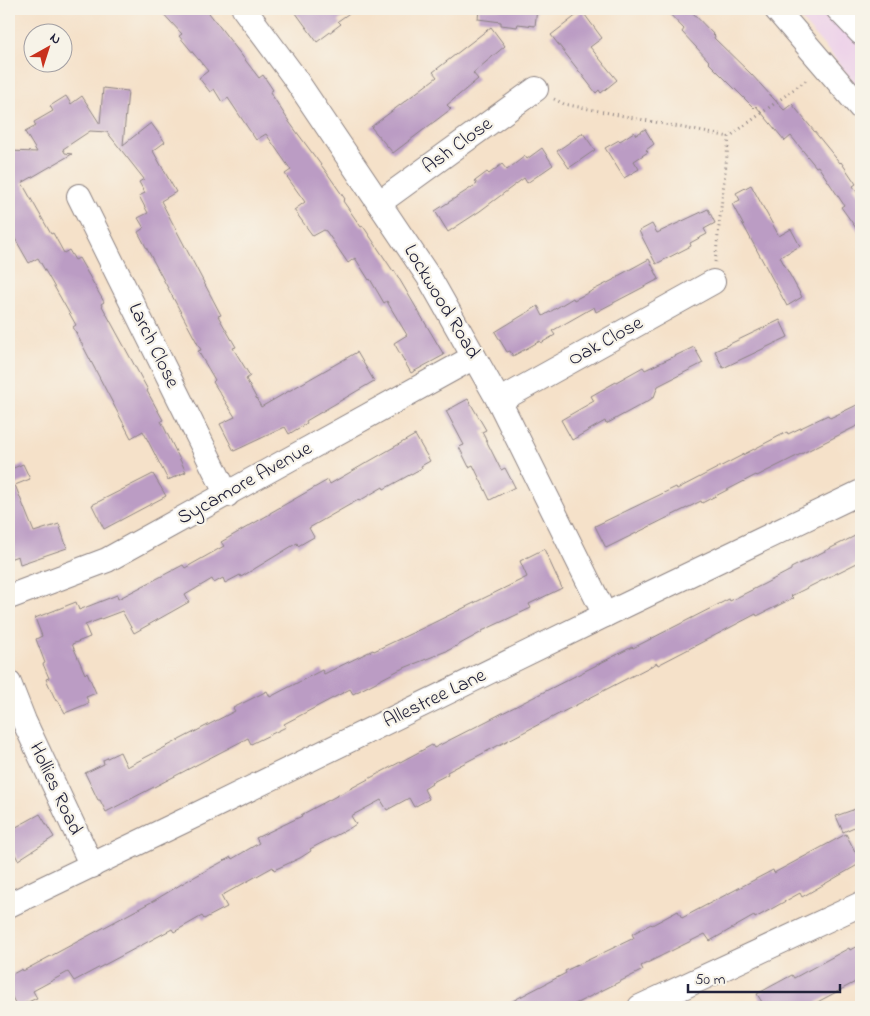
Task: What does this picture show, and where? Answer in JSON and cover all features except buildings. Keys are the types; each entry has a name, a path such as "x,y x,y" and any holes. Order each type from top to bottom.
{"street":[{"name":"Lockwood Road","path":"244,9 292,74 430,279 499,402 605,615"},
{"path":"776,9 858,98"},
{"path":"838,9 861,33"},
{"name":"Ash Close","path":"379,203 536,90"},
{"name":"Larch Close","path":"79,196 227,495"},
{"name":"Oak Close","path":"499,402 713,282"},
{"name":"Sycamore Avenue","path":"9,597 107,560 474,358"},
{"name":"Allestree Lane","path":"9,904 92,866 861,492"},
{"name":"Hollies Road","path":"9,683 24,720 92,866"},
{"path":"640,1007 861,904"}],"path":[{"path":"713,282 729,137 826,65"},
{"path":"536,90 564,104 729,137"}],"shaded area":[{"path":"792,9 861,9 861,92 833,56"}]}
